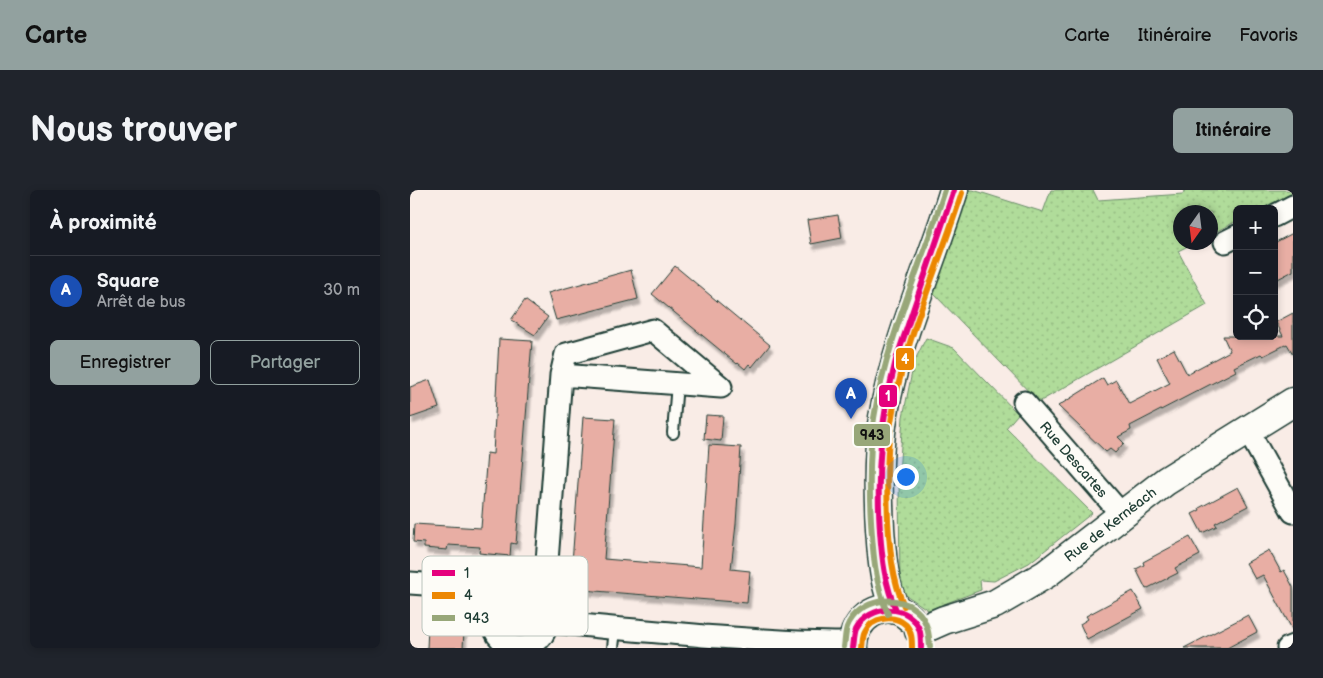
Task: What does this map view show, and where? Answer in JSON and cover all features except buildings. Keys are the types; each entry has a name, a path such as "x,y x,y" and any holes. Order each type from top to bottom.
{"main road":[{"path":"885,610 877,587 871,529 875,421 897,327 939,190"},
{"path":"885,610 889,596 881,544 878,492 882,425 896,362 954,190"},
{"name":"Rue de Kernéach","path":"920,639 944,620 994,604 1046,574 1166,481 1293,402"},
{"path":"853,645 857,627 864,618 885,610 910,618 920,639"}],"street":[{"path":"1278,214 1293,206"},
{"path":"548,556 562,374 566,354 653,330 721,386 562,374"},
{"name":"Rue Descartes","path":"1024,402 1123,516"},
{"path":"1247,429 1293,512"},
{"path":"588,631 614,638 853,645"},
{"path":"503,645 529,645 542,636"},
{"path":"1288,648 1293,646"}],"lane":[{"path":"673,433 677,383"}],"green space":[{"path":"968,190 1043,212 1051,190 1093,190 1098,200 1183,194 1185,190 1293,190 1293,193 1269,205 1233,205 1233,223 1218,230 1218,205 1173,205 1173,250 1180,250 1178,251 1207,305 1039,402 933,293"},
{"path":"926,338 954,348 1018,414 1006,428 1092,513 1029,563 994,581 980,580 981,590 928,610 900,591 899,474 903,417 914,362"}],"transit line":[{"name":"943","path":"888,614 877,580 872,533 870,470 874,418 895,332 945,190"},
{"name":"1","path":"896,610 885,572 880,531 879,466 883,424 896,360 954,190"},
{"name":"4","path":"904,606 894,575 888,521 889,434 912,335 962,193"},
{"name":"943","path":"844,647 845,634 852,617 860,610 880,601 902,602 920,614 929,634 930,647"},
{"name":"1","path":"853,648 856,629 862,621 880,611 890,610 900,611 908,615 915,622 920,632 921,648"},
{"name":"4","path":"862,648 863,636 868,627 878,620 890,618 906,625 911,633 912,648"}],"place":[{"name":"Square","path":"851,419"}]}
